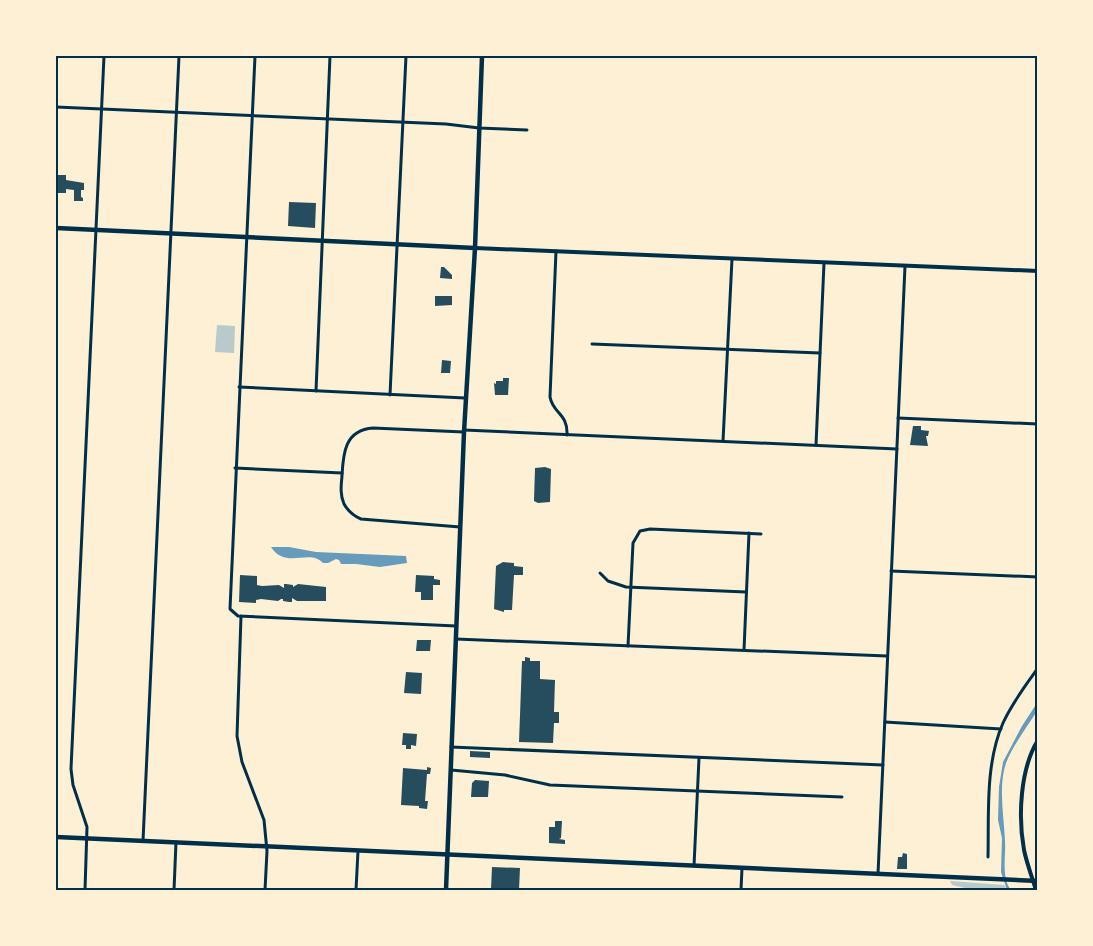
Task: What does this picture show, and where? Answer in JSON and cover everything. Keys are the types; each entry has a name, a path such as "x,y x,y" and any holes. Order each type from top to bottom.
{"main road":[{"path":"446,891 464,431 475,248 482,56"},
{"path":"56,228 475,248"},
{"path":"56,837 1036,881"}],"street":[{"path":"85,891 88,838 86,822 74,790 70,771 104,56"},
{"path":"143,841 179,56"},
{"path":"255,56 229,605 232,612 241,616 456,626"},
{"path":"316,391 330,56"},
{"path":"390,395 406,56"},
{"path":"56,107 527,130"},
{"path":"475,248 1038,272"},
{"path":"556,251 550,397 554,408 565,420 567,435"},
{"path":"723,441 732,259"},
{"path":"816,445 824,263"},
{"path":"878,874 905,266"},
{"path":"592,344 820,353"},
{"path":"239,387 466,398"},
{"path":"898,418 1038,424"},
{"path":"460,527 368,521 350,512 341,491 346,446 352,436 362,430 373,428 897,449"},
{"path":"236,468 342,473"},
{"path":"628,646 633,543 640,531 650,528 761,534"},
{"path":"744,650 749,533"},
{"path":"891,571 1038,577"},
{"path":"600,573 608,581 631,587 747,592"},
{"path":"241,616 238,741 242,762 263,815 267,847 265,891"},
{"path":"456,639 888,656"},
{"path":"988,857 991,773 1001,729 1014,703 1038,668"},
{"path":"885,722 1001,729"},
{"path":"1036,891 1036,881 1025,854 1022,825 1026,769 1038,740"},
{"path":"451,747 883,765"},
{"path":"694,866 699,758"},
{"path":"451,771 505,775 550,785 842,797"},
{"path":"174,891 176,842"},
{"path":"356,891 358,851"},
{"path":"741,891 742,868"}],"shaded area":[{"path":"217,325 235,326 234,353 215,352"},
{"path":"950,881 1004,885 1007,890 969,890 952,885"}],"water":[{"path":"271,547 289,547 316,552 406,556 407,563 380,567 341,564 336,559 323,563 312,557 284,557 277,554"},
{"path":"1037,703 1037,711 1012,750 1004,772 1002,792 1005,873 1011,890 1007,890 1001,872 1002,838 998,820 999,787 1003,762"}],"building":[{"path":"57,175 66,175 66,180 84,183 84,190 81,190 83,201 74,201 74,190 66,189 66,193 57,193"},
{"path":"289,202 316,203 315,228 288,226"},
{"path":"441,267 452,275 452,279 440,278"},
{"path":"435,296 452,296 452,305 435,306"},
{"path":"442,360 451,361 450,373 441,373"},
{"path":"503,378 509,378 508,395 495,395 494,383 503,381"},
{"path":"913,426 921,426 921,430 929,431 926,436 928,446 910,445"},
{"path":"535,468 551,469 550,502 538,503 534,501"},
{"path":"503,562 523,567 523,575 514,575 512,610 504,610 504,612 494,609 496,566"},
{"path":"240,575 257,576 257,585 262,586 279,585 284,588 284,584 293,585 293,587 298,584 326,587 326,601 297,601 292,598 292,602 283,601 283,599 278,601 261,599 256,600 256,603 239,602"},
{"path":"416,575 434,576 434,579 440,580 440,585 433,585 433,600 421,600 421,592 415,592"},
{"path":"417,640 431,640 430,651 416,651"},
{"path":"525,657 530,658 530,661 540,661 540,679 555,680 554,712 559,712 559,723 554,723 553,743 519,742 522,661 525,661"},
{"path":"406,672 422,673 421,694 404,693"},
{"path":"403,733 417,734 416,746 411,745 411,749 406,749 406,745 402,745"},
{"path":"470,751 490,752 490,758 470,757"},
{"path":"427,767 431,768 430,774 427,774 425,801 428,801 427,809 401,805 403,768 427,770"},
{"path":"475,780 489,781 488,797 471,797 472,783"},
{"path":"555,821 562,821 561,838 559,839 565,840 565,844 549,843 549,827 555,827"},
{"path":"903,853 907,854 907,869 897,869 898,857 902,857"},
{"path":"492,867 520,868 519,890 491,889"}]}
